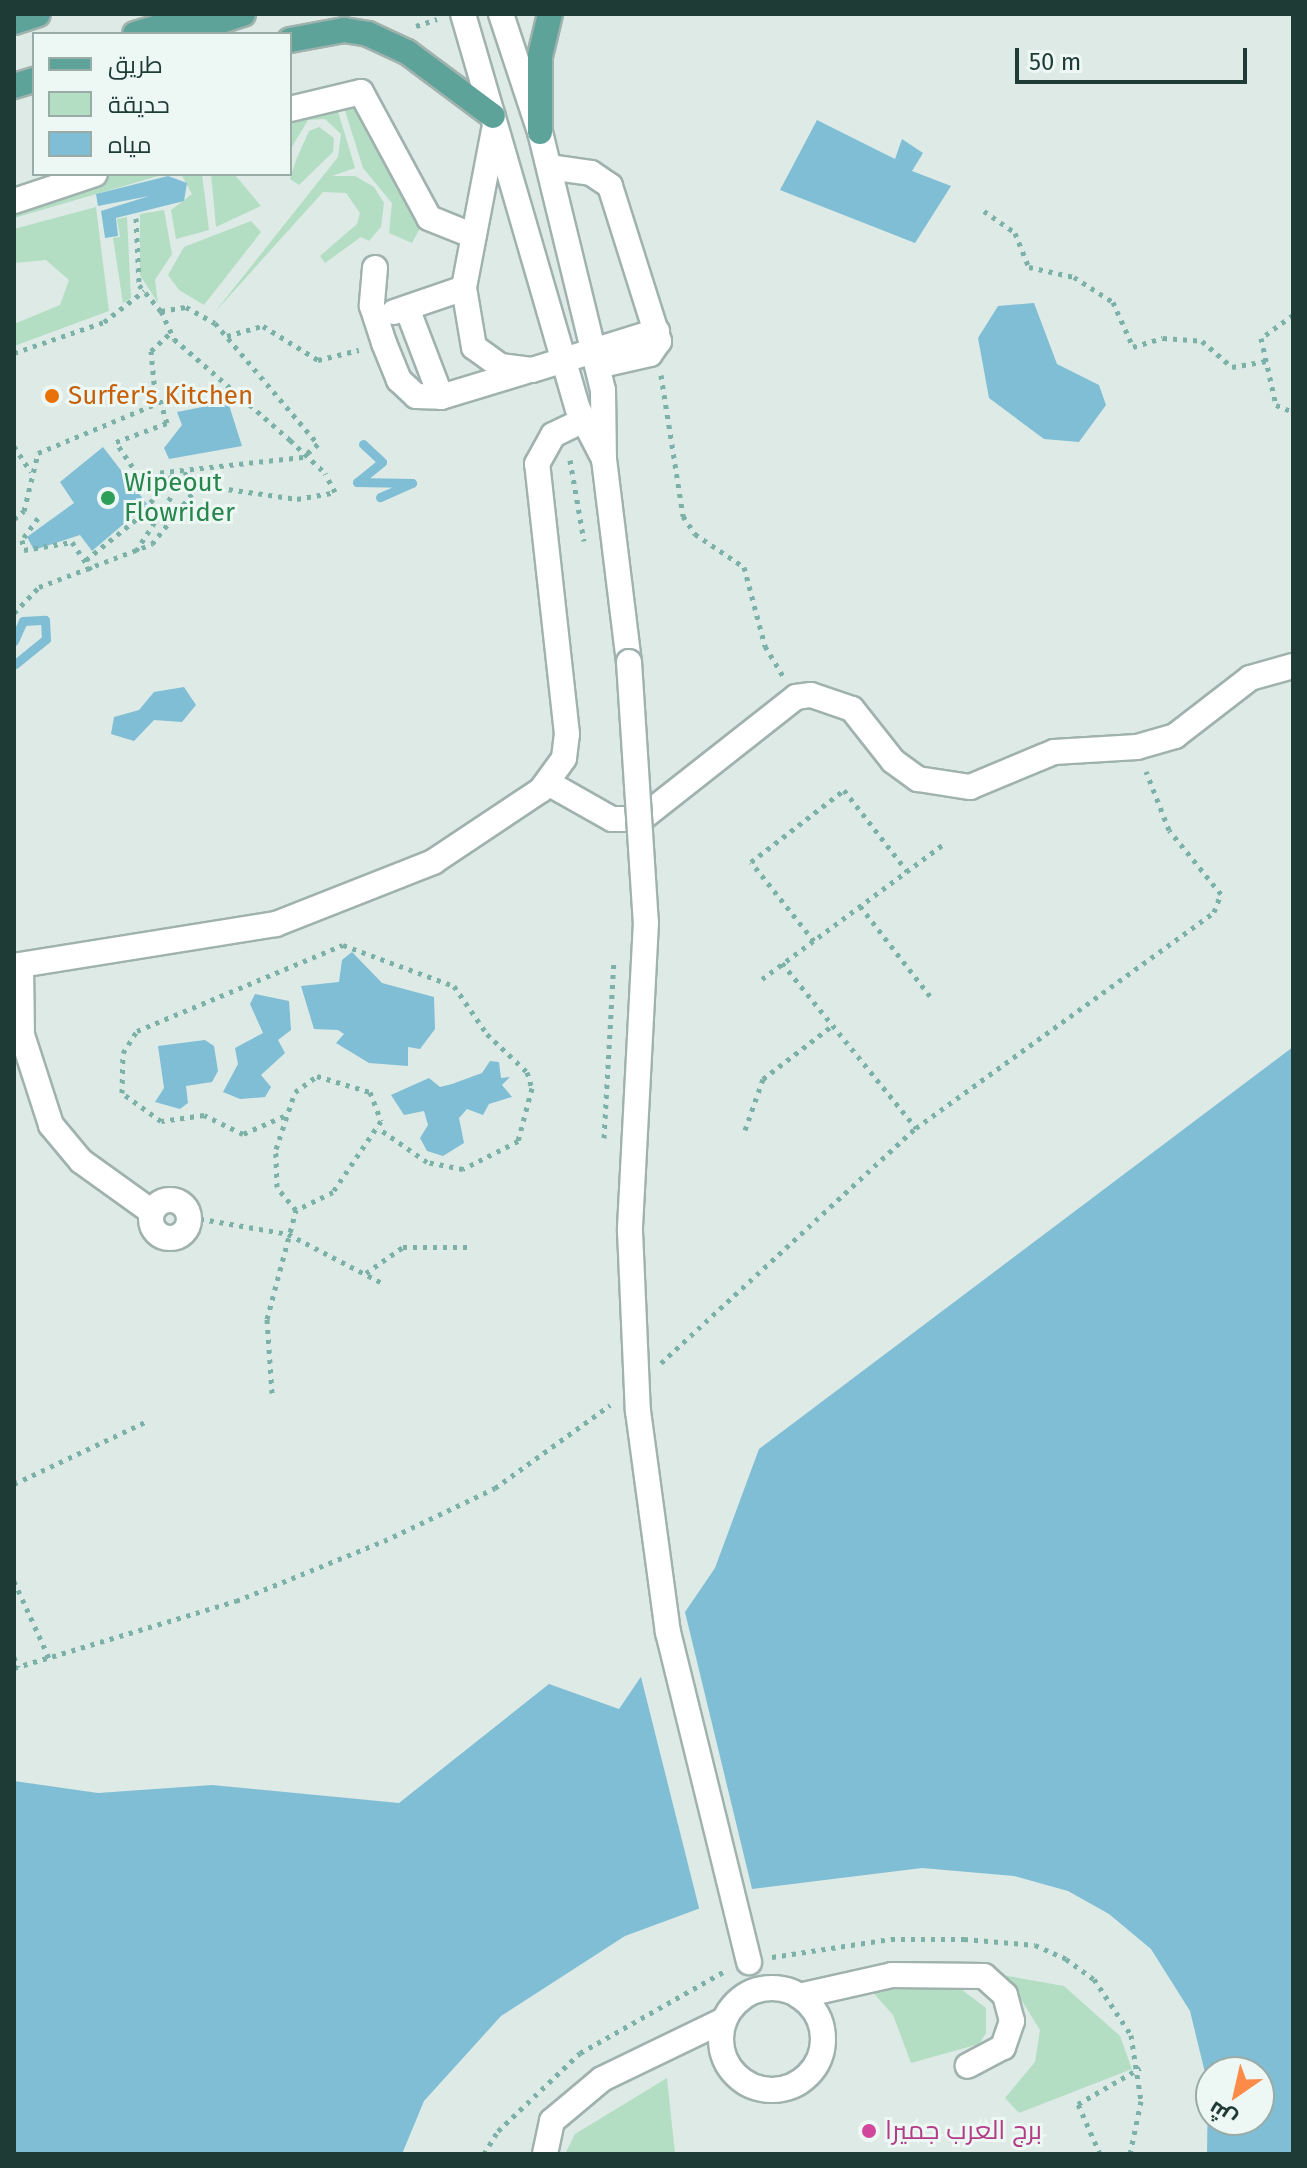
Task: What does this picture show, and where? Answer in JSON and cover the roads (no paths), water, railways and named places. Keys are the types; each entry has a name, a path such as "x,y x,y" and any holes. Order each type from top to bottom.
{"main road":[{"path":"14,22 38,14"},
{"path":"142,32 201,14"},
{"path":"187,32 243,14"},
{"path":"540,132 540,56 550,14"},
{"path":"292,40 344,30 368,34 407,52 494,120"}],"lane":[{"path":"463,14 582,421 604,459"},
{"path":"501,14 540,132 608,420 604,459 629,662 646,922 630,1218 638,1411 668,1632 755,1991"},
{"path":"292,109 361,92 429,218 474,236"},
{"path":"494,120 464,288 474,347 500,366 532,370"},
{"path":"375,268 376,319 406,389 441,397 565,358 595,358 657,341 610,186 591,173 549,167"},
{"path":"14,201 89,176"},
{"path":"376,319 464,288"},
{"path":"407,308 441,397"},
{"path":"190,1217 182,1234 163,1237 152,1212 81,1161 51,1125 30,1073 16,995 18,966 276,924 433,862 548,783 564,758 567,734 537,464 553,435 582,421"},
{"path":"548,783 612,819 641,819 796,697 840,701 893,761 935,785 985,785 1076,747 1137,747 1192,726 1250,678 1293,666"},
{"path":"545,2154 552,2121 602,2079 724,2020 755,1991 799,1996 892,1975 984,1976 1005,1995 1012,2021 993,2056 968,2066"},
{"path":"724,2020 723,2056 736,2076 781,2090 803,2080 822,2050 816,2014 799,1996"}],"water":[{"path":"817,120 895,159 902,139 923,153 912,171 951,186 915,243 780,190"},
{"path":"168,176 187,183 184,201 116,218 118,236 105,238 101,211 149,196 98,206 96,194"},
{"path":"1034,303 1057,364 1099,385 1106,405 1079,442 1044,439 989,398 978,338 998,306"},
{"path":"228,402 242,446 169,459 164,448 182,425 177,412"},
{"name":"Wipeout Flowrider","path":"103,447 147,504 92,551 80,535 34,550 27,537 74,503 60,482"},
{"path":"184,687 196,705 182,722 154,720 134,741 111,734 114,717 139,710 154,692"},
{"path":"352,952 382,983 434,997 435,1029 420,1049 408,1047 408,1066 369,1063 336,1043 344,1034 338,1030 314,1029 301,986 339,982 342,960"},
{"path":"255,994 289,1001 291,1030 278,1040 285,1053 261,1075 271,1087 265,1097 240,1099 223,1092 238,1064 235,1048 263,1033 250,1004"},
{"path":"205,1040 214,1046 218,1071 212,1082 186,1086 188,1103 180,1109 155,1102 164,1088 158,1046"},
{"path":"1293,1047 1293,2154 1207,2154 1207,2136 1275,2136 1275,2056 1201,2056 1190,2011 1151,1949 1109,1914 1068,1891 1014,1876 922,1868 752,1889 625,1936 501,2016 424,2101 402,2154 14,2154 14,1781 98,1793 212,1785 399,1803 549,1684 619,1709 715,1568 759,1449"},
{"path":"490,1061 499,1062 501,1078 510,1077 502,1085 512,1097 489,1104 483,1115 467,1109 459,1118 464,1143 443,1156 427,1151 420,1138 428,1125 424,1111 404,1115 391,1095 429,1078 440,1087 452,1084 482,1073"}],"waterway":[{"path":"363,444 382,462 357,482 412,483 380,497"},
{"path":"14,641 23,621 45,620 46,639 15,664"}],"place":[{"name":"Surfer's Kitchen","path":"52,396"},
{"name":"Wipeout Flowrider","path":"108,498"},
{"name":"برج العرب جميرا","path":"869,2131"}]}
